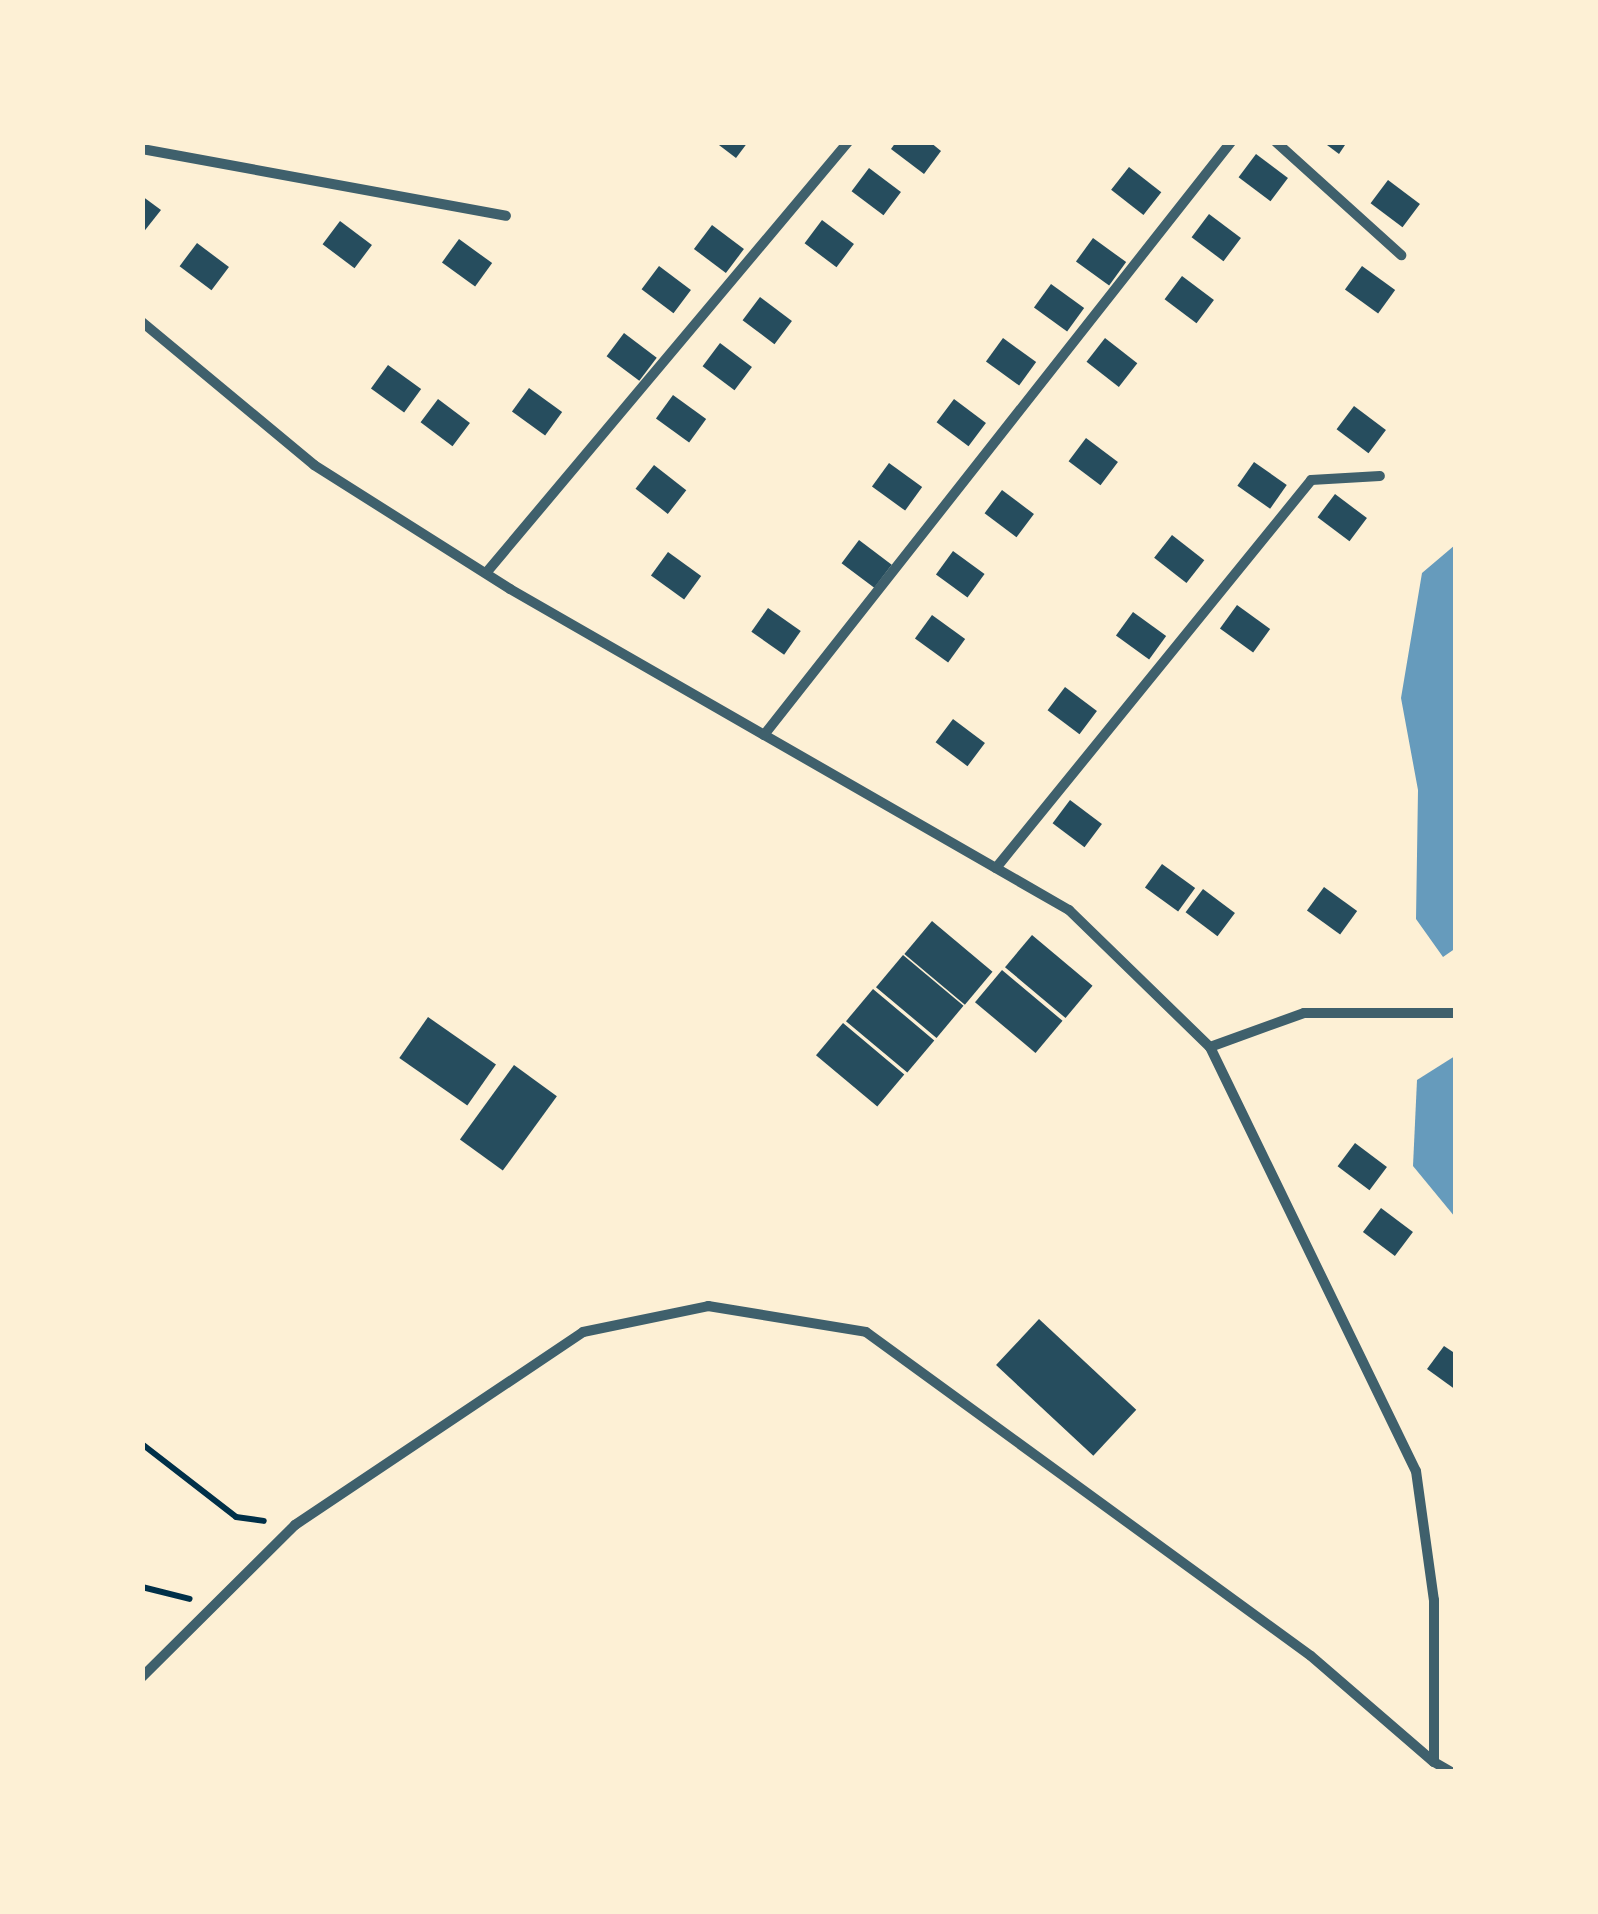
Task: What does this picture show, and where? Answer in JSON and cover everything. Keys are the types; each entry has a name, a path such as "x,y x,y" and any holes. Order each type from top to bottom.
{"street":[{"path":"486,573 848,142"},
{"path":"764,735 1230,142"},
{"path":"1276,142 1401,255"},
{"path":"142,149 506,216"},
{"path":"142,322 314,465 486,573 1068,910 1210,1047 1416,1471 1434,1600 1434,1762"},
{"path":"996,868 1311,480 1380,476"},
{"path":"1210,1047 1304,1013 1456,1013"},
{"path":"142,1677 296,1524 583,1332 708,1306 866,1332 1311,1656 1434,1762 1451,1772"}],"path":[{"path":"142,1444 236,1517 296,1524"},
{"path":"142,1587 216,1604"}],"water":[{"path":"1455,545 1456,948 1443,957 1416,919 1418,790 1401,698 1422,573"},
{"path":"1455,1056 1455,1217 1413,1166 1417,1080"}],"building":[{"path":"715,142 748,142 736,158"},
{"path":"896,142 930,142 941,151 924,174 891,149"},
{"path":"1323,142 1347,142 1339,154"},
{"path":"1256,154 1288,178 1270,201 1239,177"},
{"path":"1129,167 1161,192 1143,215 1111,190"},
{"path":"869,168 901,192 883,215 852,191"},
{"path":"1388,180 1420,204 1402,227 1371,203"},
{"path":"142,196 161,210 142,234"},
{"path":"1209,214 1241,238 1223,261 1192,237"},
{"path":"822,220 854,244 836,267 805,243"},
{"path":"340,221 372,245 354,268 323,244"},
{"path":"712,225 744,249 726,273 694,249"},
{"path":"1093,238 1126,262 1109,286 1076,261"},
{"path":"459,239 492,263 475,287 442,262"},
{"path":"197,243 229,267 211,290 180,266"},
{"path":"659,266 691,290 673,313 642,289"},
{"path":"1362,266 1395,290 1378,314 1345,289"},
{"path":"1182,276 1214,300 1196,323 1165,299"},
{"path":"1051,284 1084,308 1067,332 1034,307"},
{"path":"760,297 792,321 774,344 743,320"},
{"path":"624,333 657,358 639,381 607,356"},
{"path":"1003,338 1036,362 1019,386 986,361"},
{"path":"1105,338 1137,363 1119,387 1087,362"},
{"path":"720,343 752,367 734,390 703,366"},
{"path":"388,365 421,389 404,413 371,388"},
{"path":"529,388 562,412 545,436 512,411"},
{"path":"673,395 706,419 689,443 656,418"},
{"path":"438,399 470,423 452,446 421,422"},
{"path":"954,399 986,423 968,446 937,422"},
{"path":"1354,406 1386,430 1368,453 1337,429"},
{"path":"1086,438 1118,462 1100,485 1069,461"},
{"path":"1254,462 1287,485 1270,509 1237,486"},
{"path":"889,463 922,487 905,511 872,486"},
{"path":"654,465 686,490 668,514 636,489"},
{"path":"1002,490 1034,514 1016,537 985,513"},
{"path":"1335,494 1367,518 1349,541 1318,517"},
{"path":"1172,535 1204,560 1186,583 1154,558"},
{"path":"859,540 892,565 874,588 842,563"},
{"path":"953,551 985,574 968,597 936,574"},
{"path":"668,552 701,576 684,600 651,575"},
{"path":"1237,605 1270,629 1253,653 1220,628"},
{"path":"768,608 801,631 784,655 751,632"},
{"path":"1133,612 1166,636 1149,660 1116,635"},
{"path":"932,615 965,639 948,663 915,638"},
{"path":"1065,687 1097,711 1079,734 1048,710"},
{"path":"953,719 985,743 967,766 936,742"},
{"path":"1070,800 1102,824 1084,847 1053,823"},
{"path":"1162,864 1195,888 1178,912 1145,887"},
{"path":"1324,887 1357,911 1340,935 1307,910"},
{"path":"1203,889 1235,913 1217,936 1186,912"},
{"path":"932,921 993,972 965,1005 904,954"},
{"path":"1032,935 1093,986 1066,1018 1005,967"},
{"path":"903,955 964,1006 937,1038 876,987"},
{"path":"1002,970 1063,1021 1036,1053 975,1002"},
{"path":"873,989 934,1040 907,1073 846,1021"},
{"path":"428,1017 496,1065 467,1106 399,1058"},
{"path":"843,1023 904,1074 877,1107 816,1055"},
{"path":"514,1065 557,1096 503,1171 460,1139"},
{"path":"1355,1143 1387,1167 1369,1190 1338,1166"},
{"path":"1381,1208 1413,1232 1395,1256 1363,1232"},
{"path":"1039,1319 1136,1410 1093,1456 996,1365"},
{"path":"1444,1346 1456,1354 1456,1390 1427,1369"}]}
